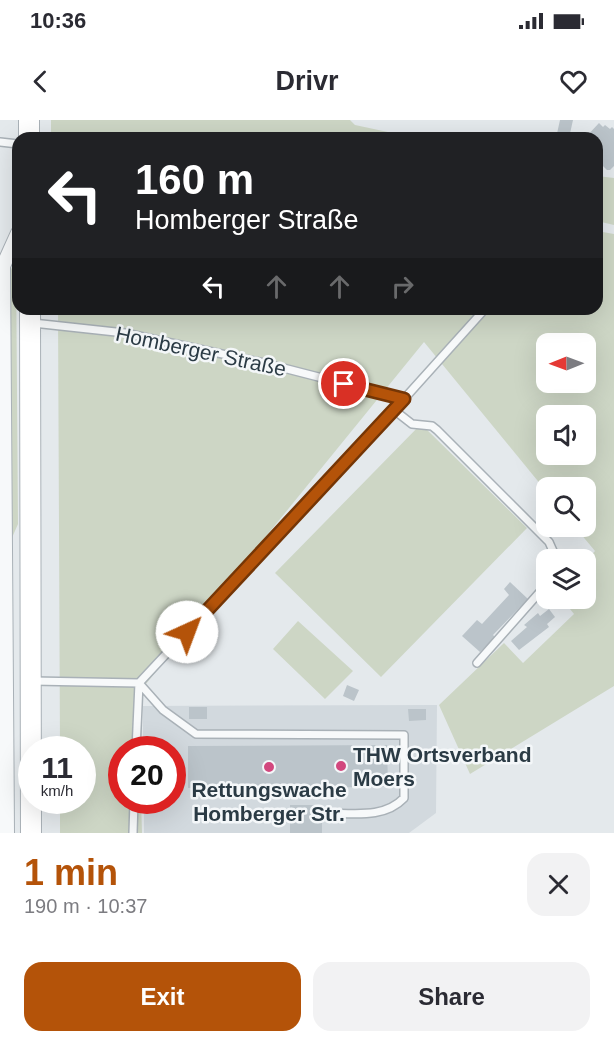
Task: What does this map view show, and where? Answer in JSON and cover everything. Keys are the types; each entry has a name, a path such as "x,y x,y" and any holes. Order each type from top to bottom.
{"main road":[{"name":"Homberger Straße","path":"30,316 31,833"}],"street":[{"path":"7,833 4,698 3,266 12,246"},
{"path":"4,698 31,690"}],"lane":[{"path":"137,736 139,683 394,410 479,315"},
{"name":"Homberger Straße","path":"30,316 125,333 264,363 404,399"},
{"path":"394,410 412,424 432,426 437,430 549,542 552,549"},
{"path":"477,663 536,596"},
{"path":"31,690 139,683"},
{"path":"139,683 163,710 195,734 404,735 404,798 396,806 385,811 326,813"},
{"path":"133,833 134,814"}],"shaded area":[{"path":"437,705 436,813 409,833 144,833 144,814 186,814 186,736 143,736 143,706"}],"green space":[{"path":"51,120 350,120 355,125 388,132 51,132"},
{"path":"603,177 614,178 614,225 603,222"},
{"path":"603,232 614,234 614,686 470,774 439,705 504,643 523,663 574,614 570,609 596,609 596,549 593,549 583,537 596,537 596,477 536,479 424,342 141,690 141,736 108,736 108,814 141,814 142,833 60,833 60,814 96,814 96,736 60,736 58,315 603,315"},
{"path":"12,267 12,315 16,315 18,524 11,540 10,272"},
{"path":"421,424 527,528 381,677 275,573"},
{"path":"298,621 353,671 325,699 273,649"}],"building":[{"path":"560,120 573,120 570,132 557,132"},
{"path":"599,123 603,127 605,125 614,129 614,166 610,170 603,166 603,132 591,132"},
{"path":"510,582 528,599 480,652 462,636 477,620 482,624 509,595 504,589"},
{"path":"549,609 555,617 547,624 549,627 519,650 511,641 527,627 524,625 538,613 540,616"},
{"path":"347,685 359,690 354,701 343,696"},
{"path":"189,707 207,707 207,719 189,719"},
{"path":"408,709 426,709 426,720 409,721"},
{"path":"387,745 388,787 188,788 188,746"},
{"path":"290,805 322,805 322,833 290,833"}],"place":[{"name":"THW Ortsverband Moers","path":"341,766"},
{"name":"Rettungswache Homberger Str.","path":"269,767"}],"route":[{"path":"187,632 404,399 344,384"}]}
